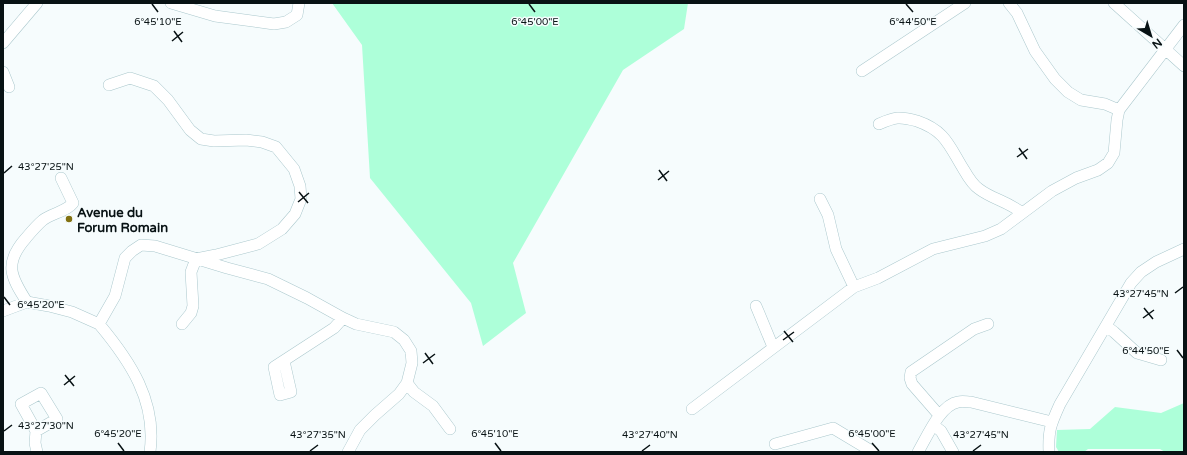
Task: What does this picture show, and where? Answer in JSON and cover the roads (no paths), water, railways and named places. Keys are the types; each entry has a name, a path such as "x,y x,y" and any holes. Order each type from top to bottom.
{"street":[{"path":"3,43 37,3"},
{"path":"171,3 216,16 274,24 286,22 297,15 299,3"},
{"path":"862,71 965,3"},
{"path":"1009,3 1017,13 1035,51 1055,79 1068,92 1081,100 1105,104 1119,110"},
{"path":"1114,3 1184,66"},
{"path":"692,409 854,287 878,278 933,249 985,236 1001,229 1052,190 1076,178 1098,170 1108,163 1114,153 1119,110 1184,25"},
{"path":"3,72 9,87"},
{"path":"109,85 130,78 154,86 168,100 190,130 201,139 214,142 246,140 262,142 276,147 294,169 300,186 301,199 295,214 282,229 258,244 196,259"},
{"path":"879,124 892,118 905,118 930,126 944,137 968,178 979,189 1015,207 1022,213"},
{"path":"27,302 14,278 11,266 13,257 23,241 43,220 69,208 72,203 61,178"},
{"path":"820,199 828,215 836,249 854,287"},
{"path":"99,324 115,296 126,258 132,251 141,245 155,246 268,279 356,324 394,332 404,340 411,351 412,363 407,383 399,394 374,415 360,430 348,452"},
{"path":"1049,452 1048,436 1060,404 1131,283 1141,272 1156,262 1184,249"},
{"path":"182,324 192,313 191,272 196,259"},
{"path":"3,311 27,302 72,312 99,324 120,349 136,377 149,410 152,439 150,452"},
{"path":"756,306 773,347"},
{"path":"284,361 334,328 343,318"},
{"path":"939,415 912,384 910,378 911,372 974,329 988,324"},
{"path":"1106,326 1137,353 1161,360"},
{"path":"407,383 414,392 433,406 450,429"},
{"path":"918,452 939,415 944,409 957,402 971,402 1052,422"},
{"path":"933,425 941,431 953,452"},
{"path":"775,444 833,428 873,452"},
{"path":"36,431 35,443 37,452"}],"place":[{"name":"Avenue du Forum Romain","path":"69,219"}]}
